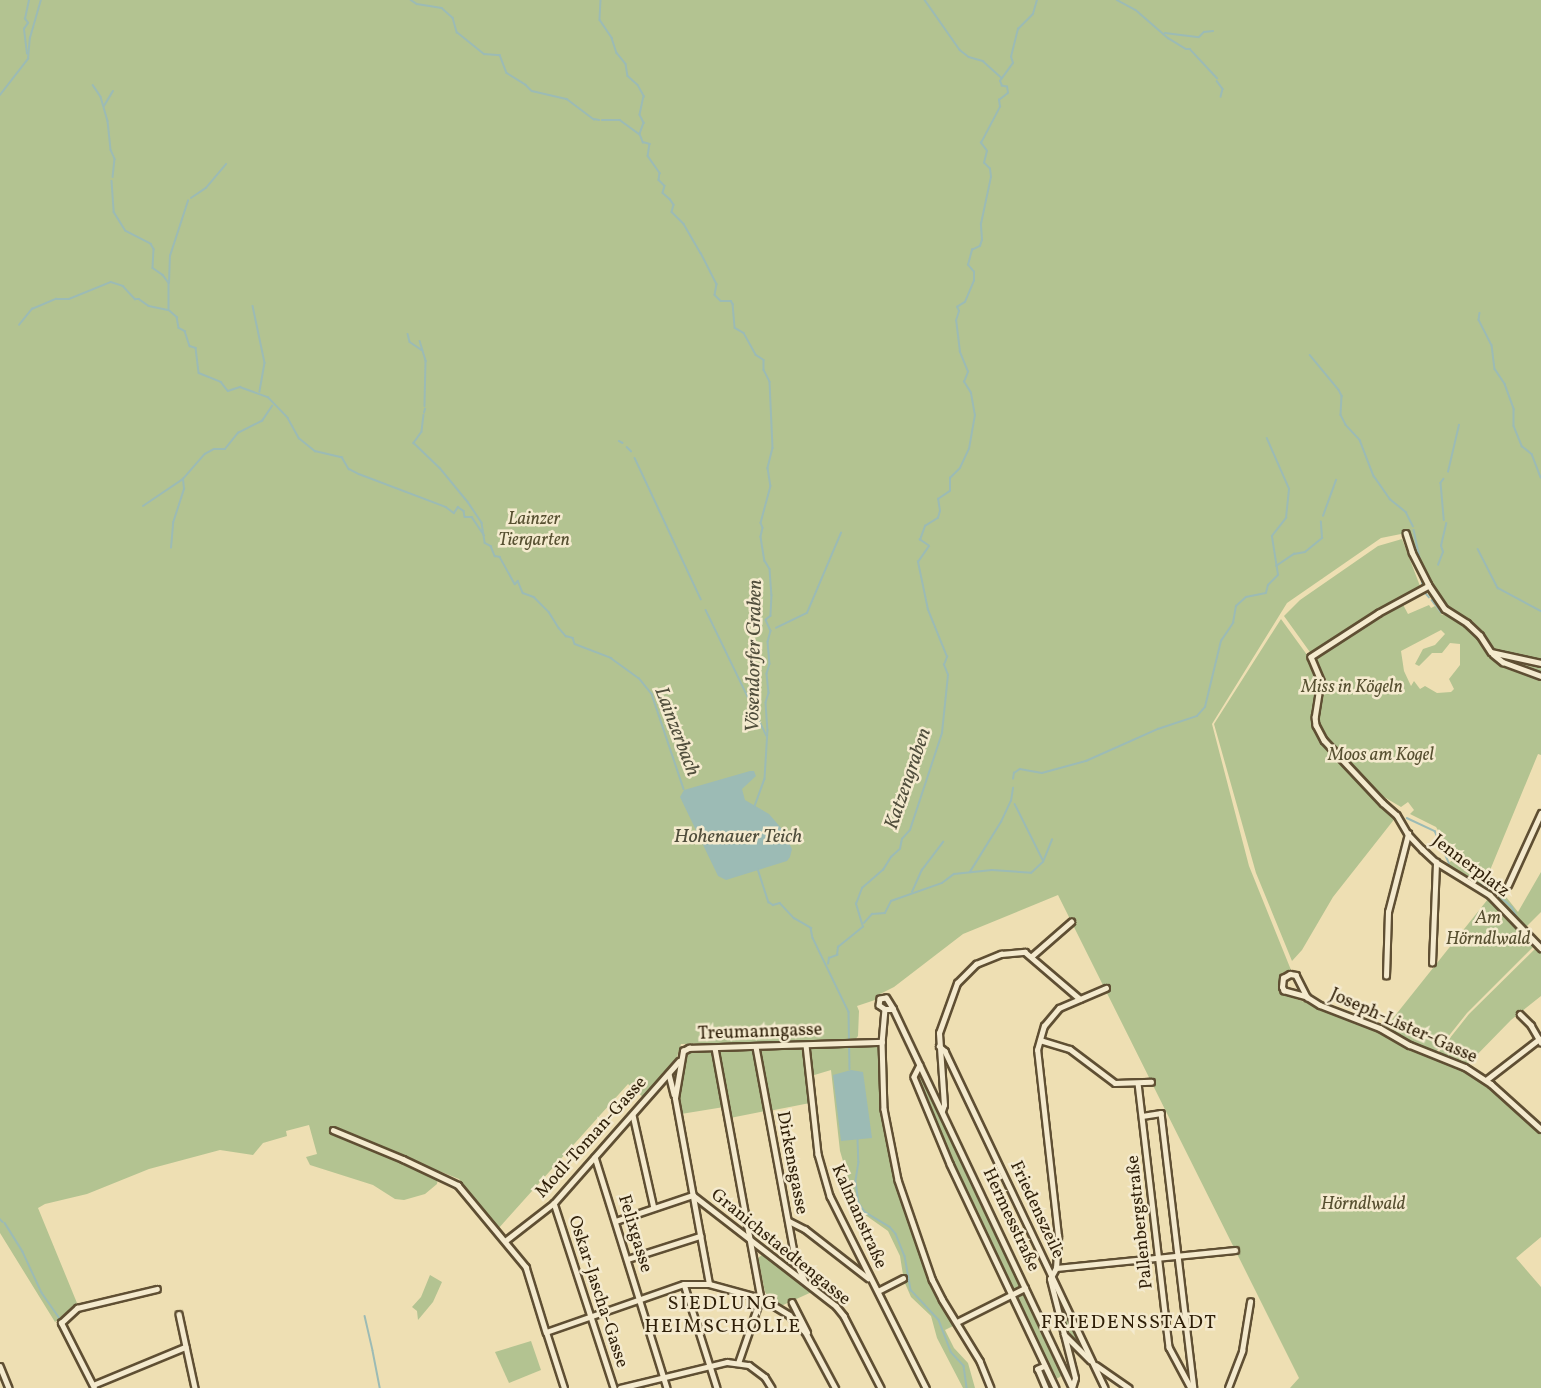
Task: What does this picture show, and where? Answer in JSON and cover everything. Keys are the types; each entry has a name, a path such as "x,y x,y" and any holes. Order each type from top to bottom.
{"street":[{"path":"1406,533 1412,552 1429,586 1445,609 1467,623 1480,635 1491,652 1503,662 1541,676"},
{"name":"Jennerplatz","path":"1429,586 1379,613 1311,657 1321,681 1315,717 1320,734 1383,803 1397,814 1408,834 1436,862 1490,895 1541,948"},
{"path":"1491,652 1541,663"},
{"path":"1508,885 1541,813"},
{"path":"1386,976 1388,912 1408,834"},
{"path":"1432,963 1436,862"},
{"path":"1032,956 1071,922"},
{"path":"942,1111 944,1105 939,1033 957,983 966,973 989,957 1018,952 1032,956 1080,999"},
{"name":"Joseph-Lister-Gasse","path":"1307,997 1296,975 1290,974 1283,978 1284,991 1307,997 1320,1005 1380,1028 1410,1045 1451,1060 1486,1080 1541,1129"},
{"path":"1072,1388 1075,1378 1051,1275 1056,1268 1058,1236 1037,1050 1048,1018 1059,1008 1106,988"},
{"path":"882,998 890,1001 893,1009 885,1009 879,1005 882,998"},
{"path":"885,1009 882,1044 884,1109 898,1180 932,1279 980,1361 991,1388"},
{"name":"Hermesstraße","path":"893,1009 1072,1388"},
{"path":"1486,1080 1540,1041 1520,1014"},
{"path":"1040,1040 1070,1049 1115,1083 1151,1082"},
{"name":"Treumanngasse","path":"681,1059 686,1049 882,1044"},
{"name":"Kalmanstraße","path":"806,1045 821,1171 830,1196 870,1280 878,1291 926,1388"},
{"name":"Friedenszeile","path":"939,1046 945,1051 1105,1388"},
{"name":"Dirkensgasse","path":"756,1047 796,1262 806,1283"},
{"path":"715,1048 761,1298 739,1362"},
{"path":"675,1098 681,1059"},
{"name":"Modl-Toman-Gasse","path":"505,1241 554,1203 681,1059"},
{"name":"Hermesstraße","path":"920,1065 914,1077 950,1164 1056,1388"},
{"path":"669,1074 709,1284"},
{"name":"Pallenbergstraße","path":"1138,1083 1169,1347 1193,1388"},
{"path":"1143,1116 1161,1113 1193,1388"},
{"path":"633,1115 654,1208"},
{"path":"333,1130 453,1182 526,1267 564,1388"},
{"name":"Felixgasse","path":"596,1157 667,1388"},
{"path":"616,1221 693,1195"},
{"name":"Granichstaedtengasse","path":"693,1195 806,1283 844,1316 881,1388"},
{"name":"Oskar-Jascha-Gasse","path":"554,1203 614,1388"},
{"path":"789,1221 805,1229 870,1280"},
{"path":"628,1259 700,1236"},
{"path":"1056,1268 1235,1250"},
{"path":"878,1291 903,1278"},
{"path":"546,1332 684,1284 709,1284 761,1298 789,1315 813,1345"},
{"path":"684,1284 717,1388"},
{"path":"957,1322 1025,1288"},
{"path":"157,1289 77,1308 61,1323 93,1387 185,1347"},
{"path":"792,1302 835,1388"},
{"path":"1228,1388 1242,1351 1250,1302"},
{"path":"178,1314 195,1388"},
{"path":"1064,1334 1093,1364 1129,1388"},
{"path":"620,1388 710,1365 739,1362 757,1370 772,1388"},
{"path":"0,1366 3,1381 9,1388"},
{"name":"Hermesstraße","path":"1045,1366 1038,1369 1046,1388"},
{"path":"1053,1382 1066,1376"}],"green space":[{"name":"Lainzer Tiergarten","path":"0,0 1541,0 1541,755 1538,754 1486,880 1503,893 1518,912 1541,872 1541,912 1521,932 1534,946 1467,1013 1436,1052 1409,1042 1386,1027 1492,894 1447,865 1458,854 1447,845 1436,827 1410,814 1414,810 1408,802 1401,807 1384,797 1326,738 1317,721 1323,681 1320,672 1312,655 1284,616 1300,600 1378,546 1402,539 1420,586 1401,601 1408,614 1429,605 1431,608 1435,606 1442,615 1448,614 1456,620 1440,602 1406,533 1381,538 1287,603 1212,724 1249,866 1291,970 1280,979 1280,990 1285,995 1373,1026 1466,1069 1501,1095 1541,1131 1541,1237 1516,1258 1541,1287 1541,1388 1290,1388 1299,1378 1058,895 963,934 894,987 876,996 875,1000 857,1006 859,1011 858,1036 854,1041 681,1044 677,1057 644,1098 628,1084 498,1229 459,1179 439,1171 437,1184 425,1194 404,1200 395,1199 373,1185 310,1165 306,1157 317,1154 309,1125 286,1131 287,1136 263,1143 253,1155 220,1150 149,1169 87,1194 45,1204 38,1208 77,1303 55,1322 0,1233","holes":["1441,630 1445,634 1435,645 1423,649 1415,664 1419,666 1432,653 1442,653 1450,643 1460,644 1460,665 1449,679 1454,689 1451,692 1437,693 1425,686 1420,689 1414,681 1411,686 1404,671 1401,651"]},
{"path":"1281,619 1310,659 1319,682 1312,718 1314,727 1323,742 1396,817 1333,897 1302,950 1292,961 1256,873 1214,724"},
{"path":"1536,948 1541,950 1541,996 1511,1020 1467,1065 1438,1053 1469,1014"},
{"path":"879,1045 881,1048 884,1121 902,1202 932,1281 957,1324 945,1330 954,1348 968,1363 975,1388 963,1388 937,1338 931,1316 911,1297 904,1281 900,1256 888,1231 861,1212 853,1195 840,1151 831,1070 811,1076 808,1050 811,1047"},
{"path":"799,1048 805,1053 810,1103 769,1111 759,1051"},
{"path":"738,1049 739,1052 741,1049 754,1050 765,1111 730,1118 718,1050"},
{"path":"690,1050 713,1051 724,1107 681,1114 678,1099 684,1055"},
{"path":"919,1072 1021,1286 1015,1292 951,1161 917,1082 916,1074"},
{"path":"763,1254 814,1291 781,1306 770,1299 765,1292 758,1258"},
{"path":"430,1275 442,1282 433,1302 418,1320 417,1311 412,1307 421,1297"},
{"path":"1022,1292 1062,1374 1056,1379 1052,1375 1015,1296"},
{"path":"1055,1293 1057,1293 1082,1347 1063,1325"},
{"path":"531,1341 541,1370 509,1383 495,1352"}],"water":[{"name":"Hohenauer Teich","path":"754,771 756,776 742,789 745,800 769,814 782,829 792,849 787,861 726,880 718,876 680,797 684,790"},
{"path":"851,1070 863,1072 872,1138 841,1141 833,1075"}],"waterway":[{"path":"27,54 24,29 28,23 25,19 29,0"},
{"path":"0,95 28,59 30,38 41,0"},
{"path":"411,0 417,4 442,8 453,18 457,32 484,54 500,55 507,73 532,91 567,99 594,119 599,120"},
{"name":"Vösendorfer Graben","path":"601,0 600,20 612,38 617,53 626,64 628,76 638,85 644,96 640,115 644,123 640,134 643,142 650,144 648,156 660,173 659,180 665,186 663,193 674,205 672,212 684,224 717,284 715,295 721,301 731,301 733,304 735,328 744,333 756,355 764,360 764,370 770,382 773,448 768,468 771,486 761,523 763,528 761,537 765,561 770,569 772,595 771,616 766,620 771,631 768,642 769,693 766,703 768,730 765,779 755,806"},
{"path":"925,0 960,50 969,57 983,61 1002,78"},
{"name":"Katzengraben","path":"828,964 829,958 837,955 838,947 863,927 856,904 862,888 883,870 891,857 900,849 902,839 910,830 942,733 948,675 944,665 947,657 928,610 918,562 929,546 920,540 925,526 938,518 940,511 938,499 950,491 950,478 960,468 969,449 975,416 971,393 964,382 968,372 960,352 956,321 959,311 957,307 965,302 974,281 974,272 968,265 972,250 980,246 982,240 981,224 991,177 990,169 984,163 987,151 981,143 1000,107 999,100 1008,93 1007,87 1002,86 1000,81 1013,63 1011,57 1018,29 1033,14 1037,0"},
{"path":"1117,0 1136,10 1168,38 1190,49 1217,78"},
{"path":"1165,33 1199,37 1204,32 1213,31"},
{"path":"1217,81 1223,89 1221,97"},
{"name":"Lainzerbach","path":"93,85 101,97 108,121 111,150 115,159 113,177"},
{"path":"104,106 113,91"},
{"path":"602,120 620,120 639,134"},
{"path":"191,198 206,188 226,164"},
{"name":"Lainzerbach","path":"112,181 114,212 126,231 151,244 154,249 153,268 169,283 169,309"},
{"path":"169,283 170,256 188,201"},
{"path":"19,325 32,309 56,299 69,299 111,282 123,286 135,299 149,306 168,310"},
{"path":"253,306 265,363 260,392"},
{"name":"Lainzerbach","path":"169,310 177,317 179,328 185,331 190,346 196,348 199,373 221,382 228,391 240,387 268,397 288,418 299,438 315,451 342,457 349,469 446,507 454,513 458,507 464,511 465,517 472,517 484,535"},
{"path":"1480,313 1479,320 1492,345 1495,369 1505,384 1514,409 1514,426 1522,446 1532,454 1541,477"},
{"path":"408,334 410,342 422,350"},
{"path":"420,341 426,361 425,406"},
{"path":"1310,355 1339,390 1342,396 1341,415 1346,425 1360,440 1374,476 1390,499 1406,512 1413,526"},
{"path":"143,506 183,479 205,454 214,449 225,449 238,433 262,421 272,406"},
{"path":"424,413 425,409"},
{"name":"Lainzerbach","path":"424,415 422,432 414,443 440,468 468,502 482,523 485,543 491,546 495,556 500,557 515,584 518,581 523,593 534,597 549,612 566,636 573,638 575,644 611,658 639,678 652,694 684,789"},
{"path":"1448,472 1459,425"},
{"path":"1013,779 1014,773 1020,769 1042,773 1086,761 1158,729 1197,716 1205,707 1221,641 1233,623 1236,606 1246,597 1266,593 1268,585 1278,575 1272,536 1286,518 1289,489 1267,439"},
{"path":"619,441 623,443"},
{"path":"627,447 631,451"},
{"path":"635,458 701,599"},
{"path":"171,548 173,523 184,489 183,479"},
{"path":"1444,479 1441,483 1444,520"},
{"path":"1323,516 1336,480"},
{"path":"1276,566 1294,554 1305,552 1322,538 1321,522"},
{"path":"1438,565 1443,552 1441,546 1446,524"},
{"path":"1414,530 1422,567"},
{"path":"776,628 807,613 841,533"},
{"path":"1478,549 1498,588 1541,611"},
{"path":"1421,572 1423,587"},
{"path":"1424,591 1429,597"},
{"path":"1432,600 1435,604"},
{"path":"1436,605 1441,612"},
{"path":"706,610 767,736"},
{"path":"1365,780 1383,799"},
{"path":"970,872 1001,822 1011,801 1013,788"},
{"path":"1384,800 1396,809"},
{"path":"1015,804 1043,860"},
{"path":"1407,818 1435,831 1449,863"},
{"path":"864,923 872,914 885,913 891,901 942,883 954,874 992,870 1031,873 1043,862 1052,840"},
{"path":"912,892 922,870 943,842"},
{"name":"Lainzerbach","path":"758,869 769,902 773,905 780,903 794,918 811,928 813,938 849,1012 850,1069"},
{"path":"1472,880 1494,891 1512,907 1519,920"},
{"name":"Lainzerbach","path":"858,1139 859,1162 856,1182 859,1203 865,1212 890,1227 896,1234 905,1256 911,1290 939,1320 951,1352 964,1366 967,1388"},
{"path":"0,1219 3,1222"},
{"path":"5,1223 23,1252 42,1293 60,1319"},
{"path":"365,1316 373,1350"},
{"path":"373,1351 380,1388"}],"district":[{"name":"SIEDLUNG HEIMSCHOLLE","path":"723,1316"},
{"name":"FRIEDENSSTADT","path":"1129,1323"}],"park label":[{"name":"Miss in Kögeln","path":"1352,688"},
{"name":"Moos am Kogel","path":"1381,756"},
{"name":"Am Hörndlwald","path":"1488,930"},
{"name":"Hörndlwald","path":"1363,1205"}]}
